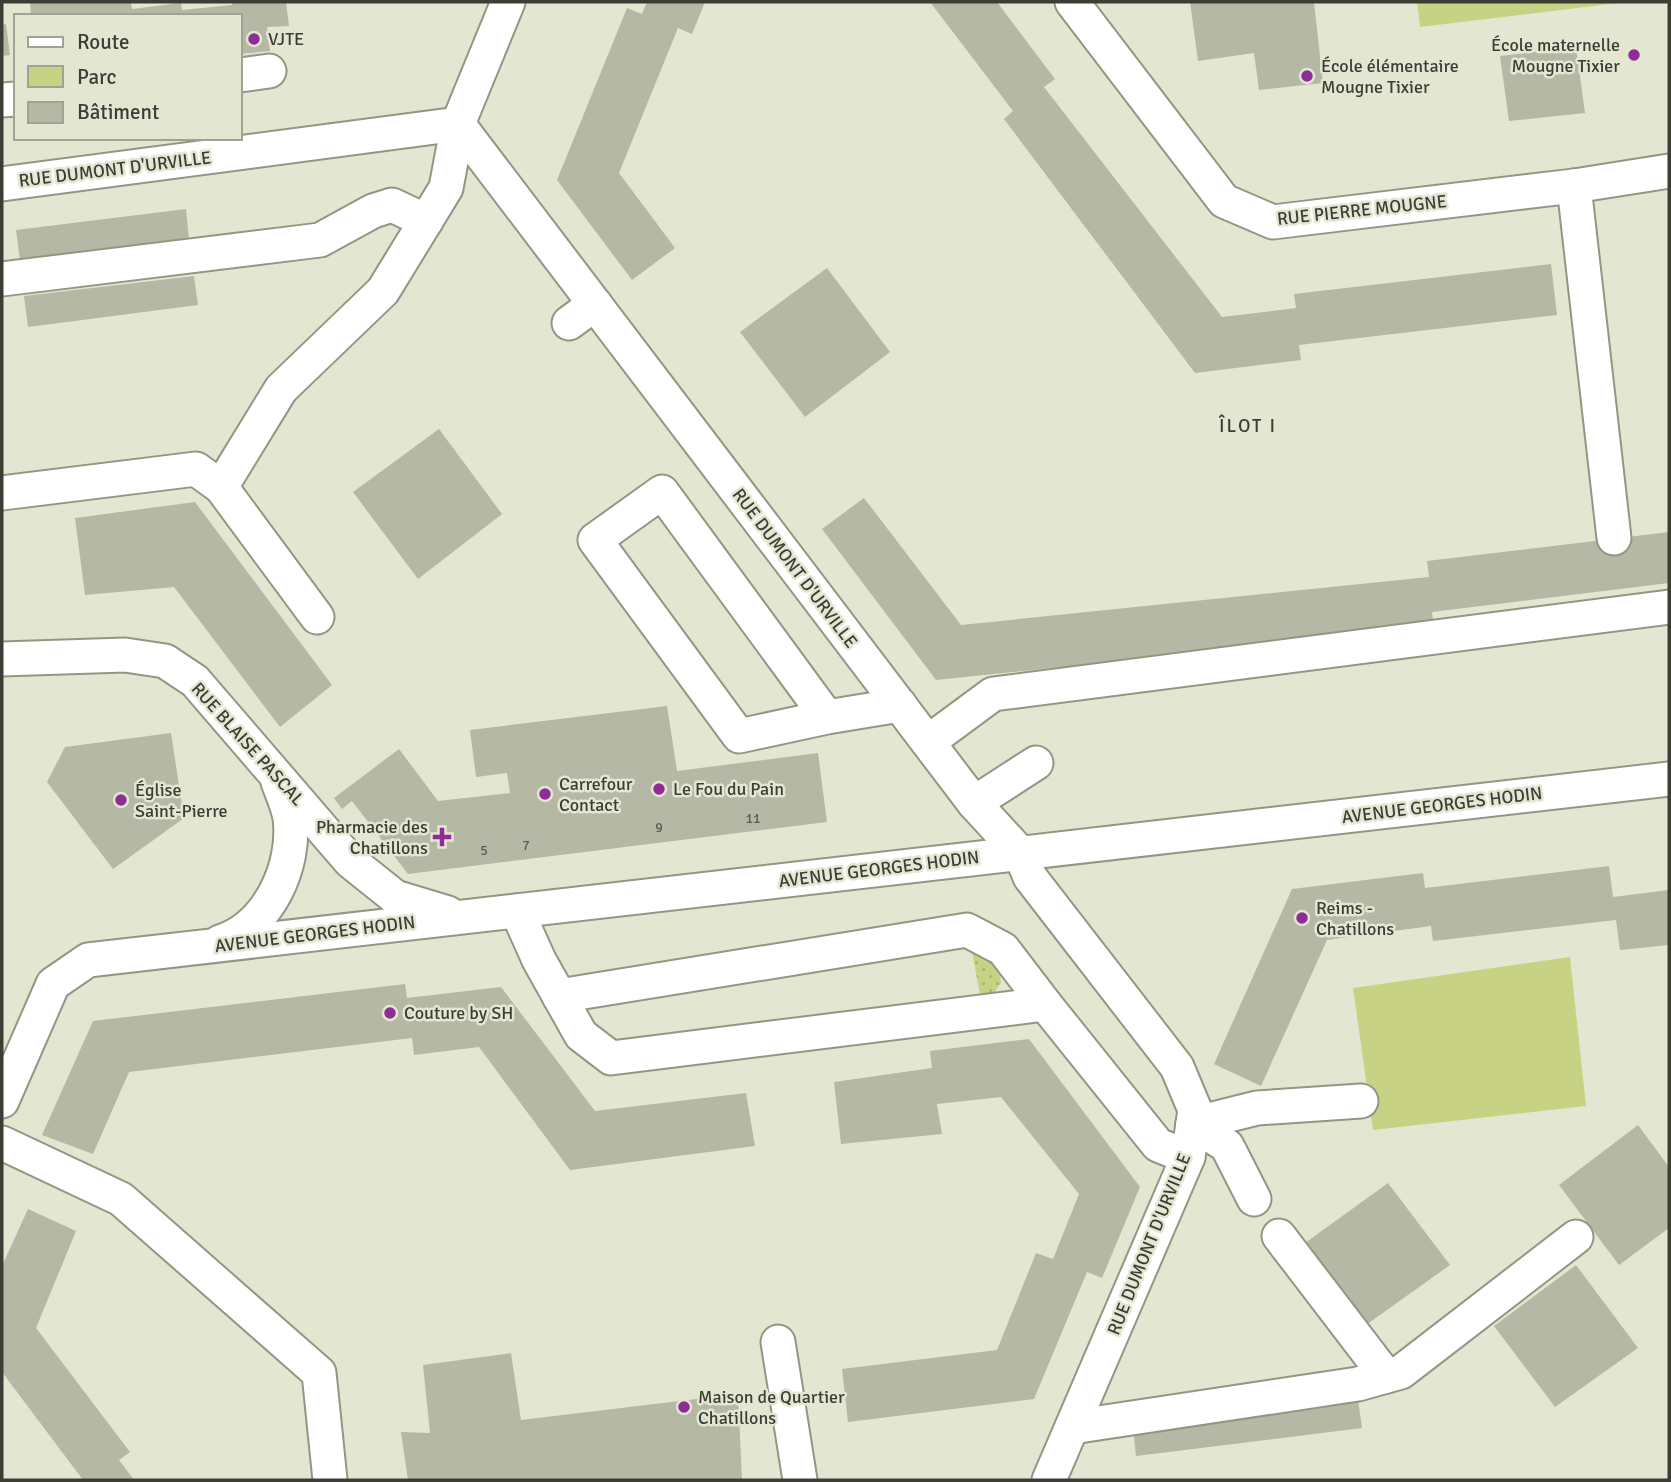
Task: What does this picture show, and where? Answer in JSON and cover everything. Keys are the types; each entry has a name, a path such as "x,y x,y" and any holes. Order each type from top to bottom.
{"street":[{"path":"221,487 281,389 383,291 446,188 458,124 508,2"},
{"name":"RUE PIERRE MOUGNE","path":"1072,2 1224,201 1273,222 1574,187 1669,171"},
{"name":"RUE DUMONT D'URVILLE","path":"2,184 135,152 458,124 582,313 900,705 974,803 1020,853 1030,877 1177,1067 1195,1111 1188,1157 1049,1480"},
{"path":"1574,187 1614,538"},
{"path":"2,279 320,240 373,211 392,205 426,221"},
{"path":"2,493 196,469 221,487 317,617"},
{"path":"827,717 662,492 595,540 739,736 900,705"},
{"path":"928,743 993,694 1669,607"},
{"name":"RUE BLAISE PASCAL","path":"2,659 125,655 164,661 195,681 350,860 395,897 461,917"},
{"path":"974,803 1036,763"},
{"path":"205,947 237,936 262,914 278,887 289,853 290,818 274,770"},
{"name":"AVENUE GEORGES HODIN","path":"2,1101 52,984 88,960 1669,779"},
{"path":"517,911 581,1035 611,1058 1045,1004"},
{"path":"559,996 967,930 1003,949 1158,1145 1188,1157"},
{"path":"1193,1125 1257,1108 1361,1101"},
{"path":"1193,1125 1227,1146 1254,1199"},
{"path":"2,1143 121,1199 319,1373 330,1480"},
{"path":"1279,1236 1386,1376"},
{"path":"1072,1427 1358,1384 1401,1372 1576,1237"},
{"path":"778,1342 800,1480"}],"green space":[{"path":"1417,2 1626,2 1420,27"},
{"path":"972,952 989,952 999,962 1001,983 992,996 981,1000"},
{"path":"1570,957 1586,1106 1373,1130 1353,988"}],"building":[{"name":"VJTE","path":"30,2 131,2 132,9 181,3 182,10 232,5 232,2 286,2 289,26 267,27 270,51 242,54 242,14 31,14"},
{"path":"647,2 705,2 692,34 678,28 619,173 675,248 632,280 557,180 627,8 642,14"},
{"path":"930,2 997,2 1055,79 1044,87 1222,317 1296,308 1294,294 1551,264 1557,315 1299,345 1301,360 1195,373 1004,119 1013,111"},
{"path":"1190,2 1314,2 1323,83 1259,90 1254,53 1198,61"},
{"path":"6,24 10,55 2,56 2,25"},
{"path":"1576,47 1585,113 1509,121 1500,56"},
{"path":"186,209 189,239 20,260 16,230"},
{"path":"827,268 890,352 805,417 740,332"},
{"path":"194,276 198,305 28,327 24,296"},
{"path":"439,429 502,514 418,579 353,492"},
{"path":"864,498 961,625 1429,577 1427,561 1669,532 1669,583 1432,612 1434,629 936,680 822,529"},
{"path":"195,502 332,685 280,727 174,587 85,595 75,518"},
{"path":"667,706 677,771 818,753 827,822 408,874 352,801 342,809 334,798 399,749 438,801 510,793 507,773 476,777 470,730"},
{"name":"Église Saint-Pierre","path":"171,733 184,818 113,869 47,782 65,747"},
{"path":"1609,866 1613,897 1669,890 1669,945 1620,950 1616,920 1433,941 1431,926 1327,940 1261,1086 1214,1064 1292,889 1423,873 1425,888"},
{"path":"405,984 407,998 501,987 595,1111 746,1093 755,1146 570,1170 479,1047 414,1055 412,1038 129,1072 93,1154 42,1135 93,1021"},
{"path":"1029,1039 1140,1187 1102,1278 1087,1272 1034,1399 848,1422 842,1369 997,1350 1036,1253 1053,1259 1079,1194 1001,1097 937,1104 942,1134 841,1144 834,1082 932,1068 930,1051"},
{"path":"1638,1125 1669,1167 1669,1228 1619,1265 1559,1185"},
{"path":"1388,1183 1450,1265 1366,1325 1305,1243"},
{"path":"28,1209 76,1231 36,1328 130,1452 119,1460 134,1480 83,1480 2,1372 2,1266"},
{"path":"1576,1265 1638,1348 1555,1407 1494,1326"},
{"name":"Maison de Quartier Chatillons","path":"511,1353 521,1420 738,1394 742,1480 408,1480 401,1432 430,1433 423,1365"},
{"path":"1358,1399 1362,1428 1136,1456 1133,1427"}],"place":[{"name":"VJTE","path":"254,39"},
{"name":"École maternelle Mougne Tixier","path":"1634,55"},
{"name":"École élémentaire Mougne Tixier","path":"1307,76"},
{"name":"Le Fou du Pain","path":"659,789"},
{"name":"Carrefour Contact","path":"545,794"},
{"name":"Église Saint-Pierre","path":"121,800"},
{"name":"Pharmacie des Chatillons","path":"442,837"},
{"name":"Reims - Chatillons","path":"1302,918"},
{"name":"Couture by SH","path":"390,1013"},
{"name":"Maison de Quartier Chatillons","path":"684,1407"}],"district":[{"name":"ÎLOT I","path":"1248,425"}]}
